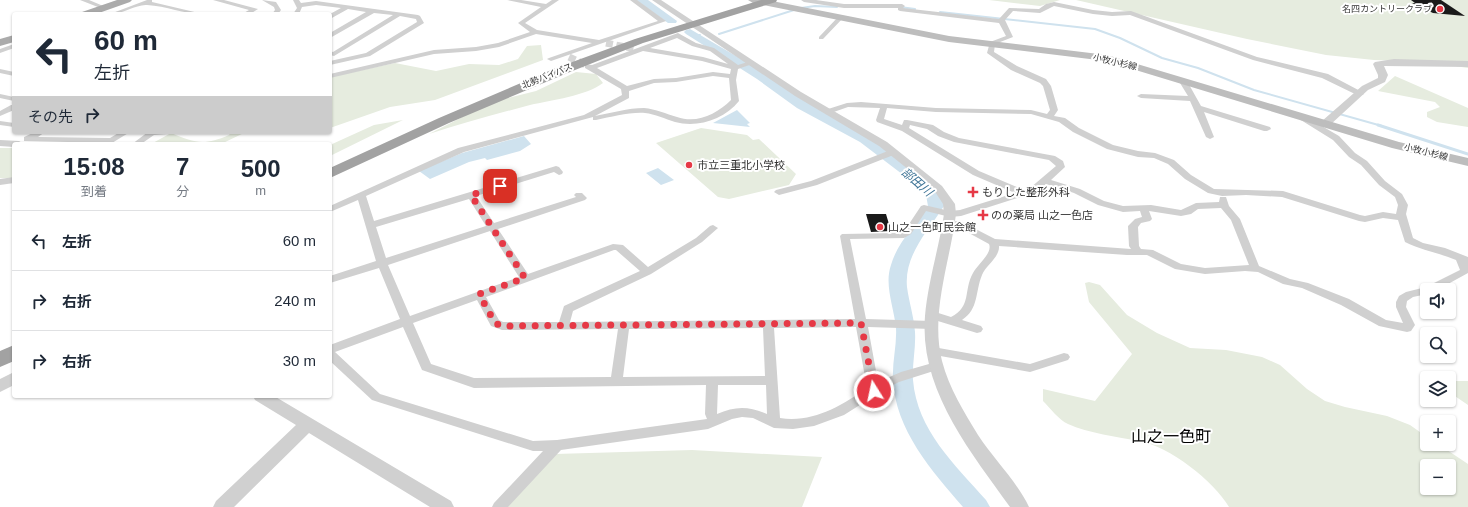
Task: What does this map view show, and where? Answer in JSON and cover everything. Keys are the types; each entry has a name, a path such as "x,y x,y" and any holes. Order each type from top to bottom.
{"highway":[{"name":"北勢バイパス","path":"332,173 433,124 531,82 641,41 692,24 774,2"},
{"path":"0,360 12,353"}],"main road":[{"path":"109,11 127,0"},
{"name":"小牧小杉線","path":"753,0 774,2 840,18 949,39 1107,58 1124,62 1184,83 1425,152 1468,162"},
{"path":"1,48 12,40"}],"street":[{"path":"83,0 109,11 154,0"},
{"path":"216,0 255,9 249,12"},
{"path":"265,0 277,6 278,10 276,12"},
{"path":"299,2 324,0"},
{"path":"510,0 547,6"},
{"path":"556,0 521,23 535,32 606,43"},
{"path":"551,59 567,56 598,42 663,21 633,0"},
{"path":"656,0 749,64 828,112 872,136 938,188 949,204 950,218 932,320 934,359 947,394 960,419 1020,507"},
{"path":"804,0 844,6 901,5 1002,20"},
{"path":"299,2 374,10 418,17 421,23 368,55 332,63"},
{"path":"296,12 299,2"},
{"path":"145,3 190,12"},
{"path":"1002,20 1011,9 1040,11 1052,4 1092,12 1112,14 1131,13 1255,58 1325,76 1360,93"},
{"path":"332,16 348,7"},
{"path":"332,35 374,10"},
{"path":"339,61 332,54 400,14"},
{"path":"821,38 840,18"},
{"path":"1002,20 1010,37 992,43 990,53 1014,68 1040,79 1046,84 1054,110 1050,116"},
{"path":"332,76 434,52 476,49 499,45 535,32"},
{"path":"736,70 712,49 694,45 678,35 590,67 626,89 654,80 676,80 736,70 749,64"},
{"path":"1,48 12,46"},
{"path":"1,48 12,51"},
{"path":"639,49 703,59 736,70"},
{"path":"1326,123 1360,93 1382,80 1383,75 1378,64 1394,62 1468,64"},
{"path":"332,207 461,150 597,114 647,110 680,121 708,118 726,110 734,101 736,70"},
{"path":"0,72 12,74"},
{"path":"1184,83 1198,108 1210,137"},
{"path":"597,114 626,96 624,90 626,89"},
{"path":"0,96 12,99"},
{"path":"1141,96 1193,99"},
{"path":"828,112 852,104 936,110 1016,110 1050,116 1062,120 1076,130 1104,144 1138,154 1155,156 1171,162 1184,174 1211,191 1222,193 1283,194 1359,218 1365,219 1383,216 1402,218"},
{"path":"884,106 880,120 904,129 976,173 1023,193"},
{"path":"0,114 12,108"},
{"path":"1198,108 1267,129"},
{"path":"1296,114 1336,138 1352,155 1364,163 1382,183 1399,196 1403,205 1402,218 1407,231 1408,240 1420,246 1441,250 1464,260 1464,273 1442,283"},
{"path":"904,129 907,122 930,127 941,134 956,140 1052,158 1060,163 1061,167 1046,181 1033,190 961,213 950,218"},
{"path":"0,123 12,126"},
{"path":"37,134 27,139 112,141 123,134"},
{"path":"139,142 150,134"},
{"path":"0,143 12,144"},
{"path":"779,192 814,183 891,152"},
{"path":"371,226 556,169 560,172"},
{"path":"0,182 12,180"},
{"path":"1046,181 1077,191 1108,205 1123,209 1158,209 1181,213 1188,212 1196,206 1224,205"},
{"path":"1222,193 1224,205 1235,220 1255,268"},
{"path":"362,194 382,263 426,367 474,383 772,380"},
{"path":"471,195 525,278"},
{"path":"332,279 582,198 579,195"},
{"path":"874,391 845,236 901,236 908,232 924,208 939,212 992,242 1127,252 1137,251 1154,254 1179,267 1197,270 1208,271 1255,268 1266,271 1287,282 1304,285 1345,302 1383,323 1402,328 1407,328 1409,325 1401,306 1402,299 1406,295 1420,292"},
{"path":"1137,251 1134,246 1133,226 1138,221 1147,219 1144,209"},
{"path":"564,325 568,309 647,272 699,240 713,228"},
{"path":"952,321 963,315 972,302 976,274 994,251 995,247 992,242"},
{"path":"332,348 615,246 619,247 647,272"},
{"path":"479,294 495,323 502,326 861,323 912,324 932,320 952,321 977,328"},
{"path":"768,324 774,423"},
{"path":"616,381 624,325"},
{"path":"332,356 376,397 533,446 557,445 708,424 727,415 742,413 753,414 774,423 787,424 828,417 840,412 894,379 911,373 934,359 1030,368 1064,357"},
{"path":"0,386 12,379"},
{"path":"712,381 711,414 715,421"},
{"path":"264,398 445,507"},
{"path":"222,507 308,424"},
{"path":"499,507 557,445"}],"shaded area":[{"path":"989,0 1060,0 1040,6"},
{"name":"名四カントリークラブ","path":"1076,0 1468,0 1468,68 1427,62 1374,60 1326,55 1247,39"},
{"path":"541,45 543,60 435,100 390,107 332,127 332,77 395,63 436,71 469,64 499,65 518,59 527,46"},
{"path":"576,72 596,74 603,83 588,91 578,94 530,105 429,134 492,102 536,91"},
{"path":"1395,76 1468,108 1468,127 1437,122 1427,117 1427,112 1440,107 1435,102 1378,91"},
{"path":"403,120 332,155 332,144 374,125"},
{"path":"701,128 747,135 753,140 759,139 796,174 789,185 729,199 718,197 656,143"},
{"path":"169,134 174,134 200,142 155,142"},
{"path":"242,134 225,142 206,142 213,141 229,135"},
{"path":"0,148 12,148 12,178 0,178"},
{"path":"1089,282 1100,285 1127,315 1157,333 1190,348 1226,350 1262,357 1280,365 1307,389 1325,401 1387,416 1410,425 1420,432 1420,451 1448,451 1468,464 1468,507 1229,507 1213,486 1202,476 1177,457 1164,450 1151,444 1085,430 1068,424 1058,417 1043,401 1043,389 1095,401 1132,354 1089,302 1085,283"},
{"path":"1456,381 1468,381 1468,405 1456,397"},
{"path":"692,450 822,457 802,507 504,507 555,454"}],"water":[{"path":"737,110 750,123 747,124 750,127 713,123"},
{"path":"524,136 531,144 520,151 487,160 485,158 469,162 430,179 419,171 462,153"},
{"path":"658,168 674,180 661,185 646,173"}],"building":[{"name":"名四カントリークラブ","path":"1411,0 1441,0 1465,16 1433,13 1412,3 1415,3"},
{"name":"山之一色町民会館","path":"866,214 886,214 891,231 871,232"}],"waterway":[{"name":"部田川","path":"641,0 672,21"},
{"path":"801,8 815,6 837,7"},
{"path":"900,7 915,9"},
{"path":"719,34 794,10"},
{"path":"940,12 1095,29 1120,38 1162,58 1198,68 1254,90 1382,126"},
{"name":"部田川","path":"690,32 761,76 802,105 865,139 928,187 934,195 936,206 905,252 899,266 898,288 905,326 903,372 904,387 908,406 922,438 942,466 978,507"},
{"name":"部田川","path":"694,35 700,35"},
{"path":"1378,125 1468,154"}],"tunnel":[{"path":"606,43 636,49"},
{"path":"569,57 588,66"}],"place":[{"name":"名四カントリークラブ","path":"1440,9"},
{"name":"市立三重北小学校","path":"689,165"},
{"name":"もりした整形外科","path":"973,192"},
{"name":"のの薬局 山之一色店","path":"983,215"},
{"name":"山之一色町民会館","path":"880,227"}],"district":[{"name":"山之一色町","path":"1171,436"}],"route":[{"path":"500,186 471,195 525,278 479,294 495,323 502,326 861,323 874,391"}]}
